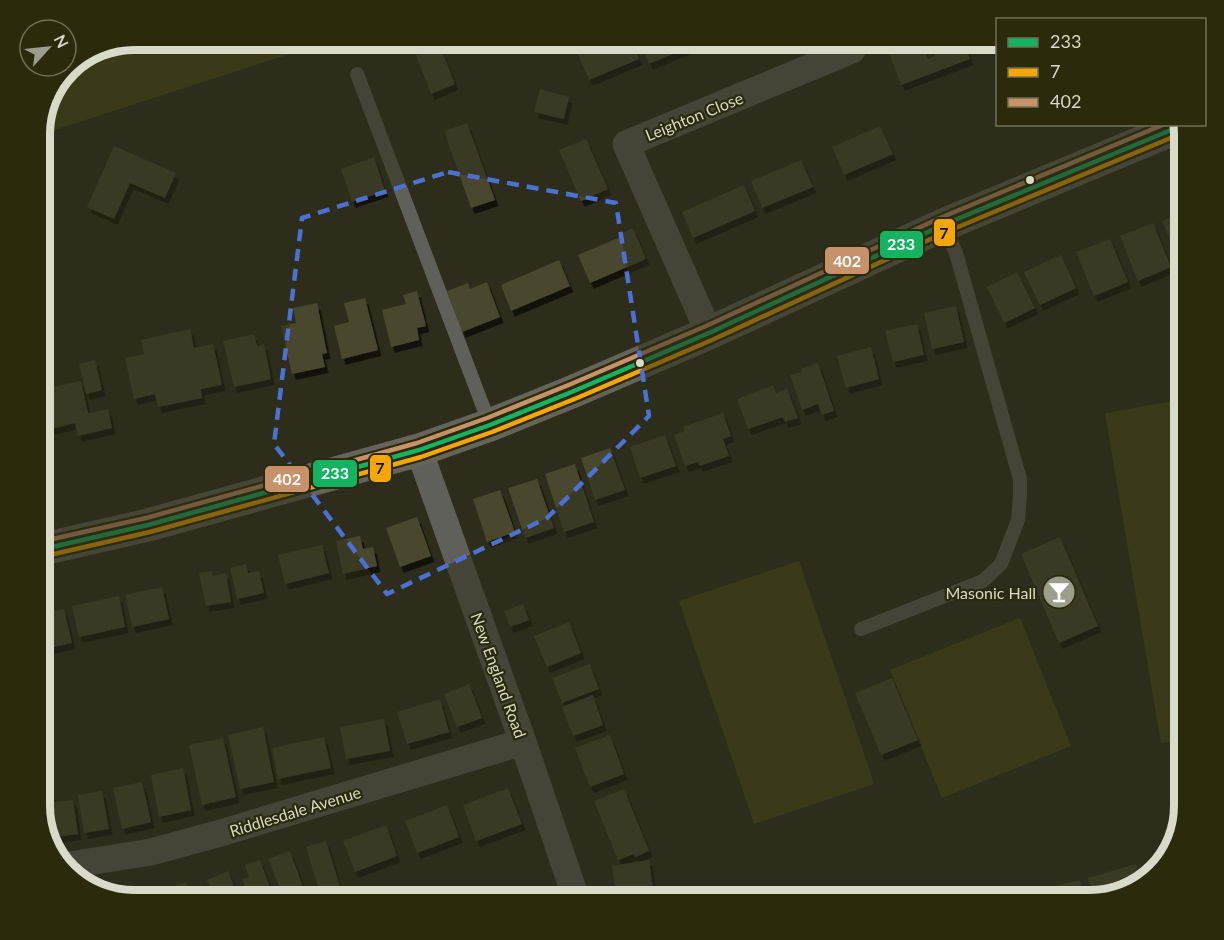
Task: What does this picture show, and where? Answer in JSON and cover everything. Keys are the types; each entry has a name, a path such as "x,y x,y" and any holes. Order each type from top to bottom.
{"highway":[{"path":"50,547 148,525 419,450 490,425 709,333 943,225 1173,127"}],"street":[{"name":"Leighton Close","path":"709,333 626,144 852,50"},
{"name":"New England Road","path":"419,450 573,890"},
{"name":"Riddlesdale Avenue","path":"73,864 151,852 225,832 523,742"}],"lane":[{"path":"357,74 490,425"},
{"path":"861,629 983,581 1001,564 1018,520 1020,479 956,253 943,225"}],"highlighted area":[{"path":"448,172 616,203 649,416 547,518 387,594 274,444 302,218"}],"shaded area":[{"path":"302,50 50,131 56,101 71,78 78,78 78,71 101,56 117,51"},
{"path":"1174,401 1174,741 1161,743 1105,413"},
{"path":"799,561 874,784 754,824 679,601"},
{"path":"1020,618 1071,746 942,798 890,670"}],"building":[{"path":"429,50 442,50 455,84 431,94 416,55"},
{"path":"582,50 635,50 639,59 589,80 577,52"},
{"path":"643,50 683,50 649,64"},
{"path":"888,50 924,50 928,59 935,56 933,50 967,50 970,59 901,85"},
{"path":"540,89 569,97 564,119 534,112"},
{"path":"467,123 495,200 471,208 444,131"},
{"path":"880,126 893,154 844,175 832,147"},
{"path":"586,139 608,189 581,201 559,150"},
{"path":"114,146 176,173 165,198 130,183 114,219 87,207"},
{"path":"374,157 385,191 352,202 341,169"},
{"path":"801,160 813,187 762,208 751,181"},
{"path":"744,185 755,211 693,238 682,212"},
{"path":"1174,216 1174,249 1162,221"},
{"path":"1153,223 1171,267 1138,281 1120,236"},
{"path":"633,228 646,259 590,283 578,255 623,236 622,233"},
{"path":"1110,239 1128,282 1094,296 1076,252"},
{"path":"1061,255 1076,288 1040,305 1024,272"},
{"path":"559,260 570,286 511,311 501,285"},
{"path":"1017,272 1035,308 1004,323 987,287"},
{"path":"487,282 500,317 462,332 447,291 468,283 470,289"},
{"path":"417,291 426,326 417,328 419,340 391,347 382,310 406,304 403,295"},
{"path":"365,298 378,350 342,359 334,326 349,322 344,303"},
{"path":"317,303 327,353 322,354 325,367 292,374 281,326 296,323 293,308"},
{"path":"956,306 964,342 932,349 924,313"},
{"path":"917,324 924,355 893,362 885,331"},
{"path":"190,329 194,348 213,344 222,385 201,389 202,398 158,407 155,394 134,399 125,358 144,354 141,340"},
{"path":"254,334 257,346 264,344 271,379 234,387 223,341"},
{"path":"871,347 879,379 846,388 837,356"},
{"path":"95,360 102,390 86,394 79,364"},
{"path":"818,363 834,411 822,415 818,404 802,410 790,375 802,372 801,369"},
{"path":"81,381 88,413 108,409 112,428 78,436 75,423 50,429 50,388"},
{"path":"773,385 776,393 787,389 798,418 785,422 783,417 748,429 737,399"},
{"path":"723,413 731,436 723,439 729,456 699,466 698,462 685,466 674,435 685,431 683,427"},
{"path":"665,435 676,466 640,478 630,447"},
{"path":"610,448 625,490 595,500 581,458"},
{"path":"575,464 594,522 564,532 545,474"},
{"path":"537,479 554,528 525,538 508,488"},
{"path":"500,490 515,532 487,542 473,499"},
{"path":"417,517 431,556 400,567 386,528"},
{"path":"360,536 363,549 373,547 377,566 343,574 336,541"},
{"path":"1060,537 1098,626 1059,643 1021,554"},
{"path":"322,545 329,573 285,584 278,555"},
{"path":"246,564 248,573 259,571 264,593 237,599 230,568"},
{"path":"212,571 213,576 226,573 231,602 206,606 199,573"},
{"path":"162,587 169,619 132,627 125,595"},
{"path":"119,596 125,627 79,637 72,606"},
{"path":"523,604 529,620 510,627 504,611"},
{"path":"64,609 72,643 50,648 50,612"},
{"path":"569,622 581,653 547,667 534,636"},
{"path":"590,664 599,689 562,703 552,678"},
{"path":"892,678 918,740 881,755 855,693"},
{"path":"469,684 482,718 457,727 444,694"},
{"path":"593,695 603,725 573,736 562,707"},
{"path":"440,699 449,732 407,744 397,712"},
{"path":"384,719 390,751 346,759 340,727"},
{"path":"263,727 274,782 240,789 228,735"},
{"path":"610,735 624,774 590,787 575,748"},
{"path":"324,737 331,768 278,779 272,748"},
{"path":"223,738 236,797 202,805 189,745"},
{"path":"183,768 191,810 159,817 151,775"},
{"path":"142,782 151,822 122,829 113,788"},
{"path":"508,788 522,824 476,841 463,805"},
{"path":"624,789 649,851 635,857 634,854 618,860 594,801"},
{"path":"102,791 109,829 84,833 78,795"},
{"path":"73,800 78,834 55,837 52,828 50,803"},
{"path":"447,805 459,837 417,853 405,821"},
{"path":"386,825 397,856 355,872 343,841"},
{"path":"326,841 341,890 319,890 306,847"},
{"path":"290,851 304,890 281,890 268,859"},
{"path":"260,860 271,890 246,890 242,879 249,877 245,865"},
{"path":"649,860 653,889 616,890 612,866"},
{"path":"1136,864 1139,875 1128,882 1107,889 1091,890 1088,878"},
{"path":"228,871 236,890 211,890 207,880"},
{"path":"1080,880 1082,890 1047,890 1047,888"},
{"path":"186,882 189,890 171,890 170,888"}],"transit line":[{"name":"402","path":"50,540 146,518 417,443 487,418 706,326 940,218 1160,126"},
{"name":"233","path":"50,547 148,525 419,450 490,425 709,333 943,225 1174,129"},
{"name":"7","path":"50,555 150,532 421,457 492,432 712,340 946,232 1174,137"}],"place":[{"name":"Masonic Hall","path":"1059,592"}]}
